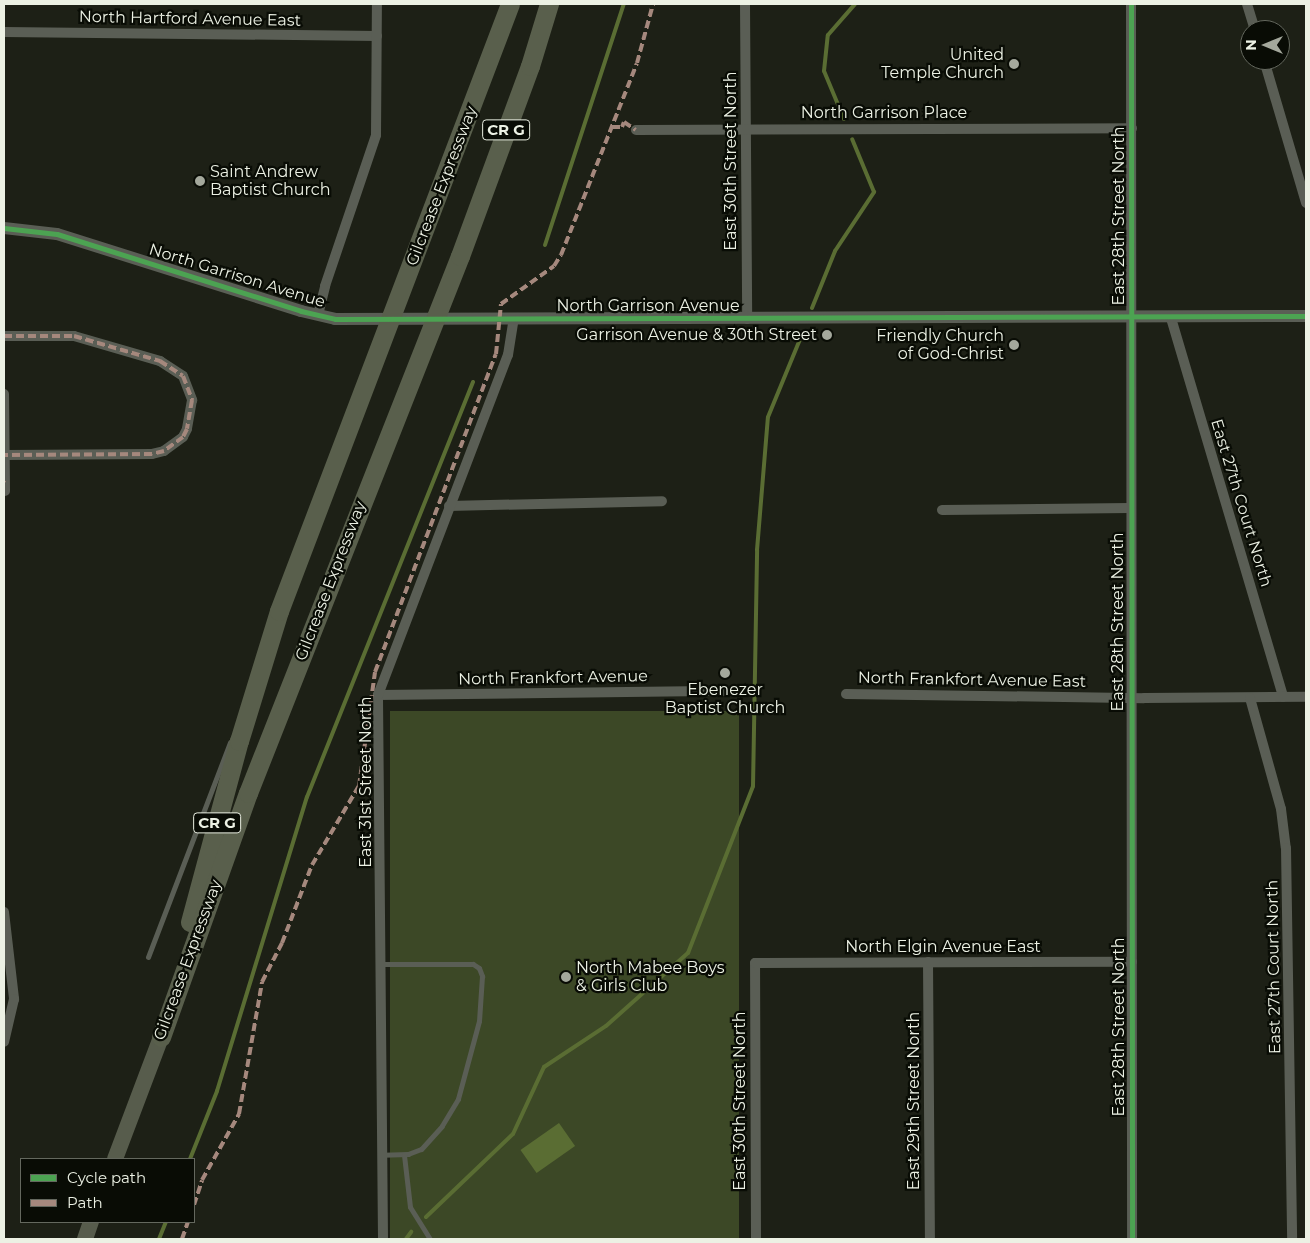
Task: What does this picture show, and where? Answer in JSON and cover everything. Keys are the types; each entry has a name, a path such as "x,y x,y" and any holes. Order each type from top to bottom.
{"highway":[{"name":"Gilcrease Expressway","path":"279,611 422,240 510,4"},
{"name":"Gilcrease Expressway","path":"115,1158 248,793 460,256 530,66 549,4"},
{"name":"CR G","path":"161,1036 239,741 279,611"},
{"path":"84,1239 91,1223"}],"street":[{"path":"318,316 325,286 376,135 377,4"},
{"name":"East 30th Street North","path":"745,4 747,319"},
{"name":"East 28th Street North","path":"1130,4 1132,128 1130,508 1132,1239"},
{"path":"1247,4 1251,20"},
{"name":"North Hartford Avenue East","path":"4,32 377,36"},
{"path":"1267,70 1306,203"},
{"name":"North Garrison Place","path":"636,130 746,128 1132,128"},
{"name":"North Garrison Avenue","path":"4,228 36,230 65,237 318,316 353,319 1171,318 1306,316"},
{"name":"East 27th Court North","path":"1171,318 1284,697"},
{"name":"East 31st Street North","path":"383,1239 382,964 378,695 508,355 514,319"},
{"path":"4,336 74,336 160,361 182,376 192,400 187,429 183,437 164,451 152,454 4,455"},
{"path":"4,394 5,492"},
{"path":"449,506 662,501"},
{"path":"942,510 1130,508"},
{"name":"North Frankfort Avenue","path":"378,695 727,692"},
{"name":"North Frankfort Avenue East","path":"846,694 1306,697"},
{"name":"East 27th Court North","path":"1250,698 1281,809 1286,848 1292,1239"},
{"path":"4,912 14,999 4,1042"},
{"name":"East 29th Street North","path":"928,962 930,1239"},
{"name":"North Elgin Avenue East","path":"755,963 1132,962"},
{"name":"East 30th Street North","path":"755,963 756,1239"}],"lane":[{"name":"Gilcrease Expressway","path":"148,957 279,611"},
{"path":"382,964 473,964 480,968 482,976 479,1021 458,1099 442,1126 415,1153 382,1155"},
{"path":"404,1155 410,1208 430,1239"}],"shaded area":[{"name":"North Mabee Boys & Girls Club","path":"390,711 739,711 739,1239 390,1239"},
{"path":"559,1123 575,1146 537,1173 520,1150"}],"waterway":[{"path":"545,245 624,4"},
{"path":"844,119 824,71 828,35 855,4"},
{"path":"812,308 835,251 874,192 852,139"},
{"path":"426,1217 513,1134 544,1067 606,1026 688,953 753,786 757,550 768,417 801,337"},
{"path":"190,1158 217,1091 307,797 473,382"},
{"path":"159,1239 166,1223"},
{"path":"406,1239 411,1232"}],"marked path":[{"path":"195,1202 202,1180 239,1114 262,982 282,943 312,865 359,786 375,672 496,354 501,304 554,266 561,255 637,63 653,4"},
{"path":"612,127 622,127 624,122 636,130"},
{"path":"4,336 74,336 160,361 183,376 192,400 187,429 183,437 164,451 152,454 5,455"},
{"path":"182,1239 188,1223"}],"cycle path":[{"path":"1131,4 1132,1239"},
{"path":"4,228 57,234 301,311 335,319 1306,316"}],"place":[{"name":"United Temple Church","path":"1014,64"},
{"name":"Saint Andrew Baptist Church","path":"200,181"},
{"name":"Garrison Avenue & 30th Street","path":"827,335"},
{"name":"Friendly Church of God-Christ","path":"1014,345"},
{"name":"Ebenezer Baptist Church","path":"725,673"},
{"name":"North Mabee Boys & Girls Club","path":"566,977"}]}
